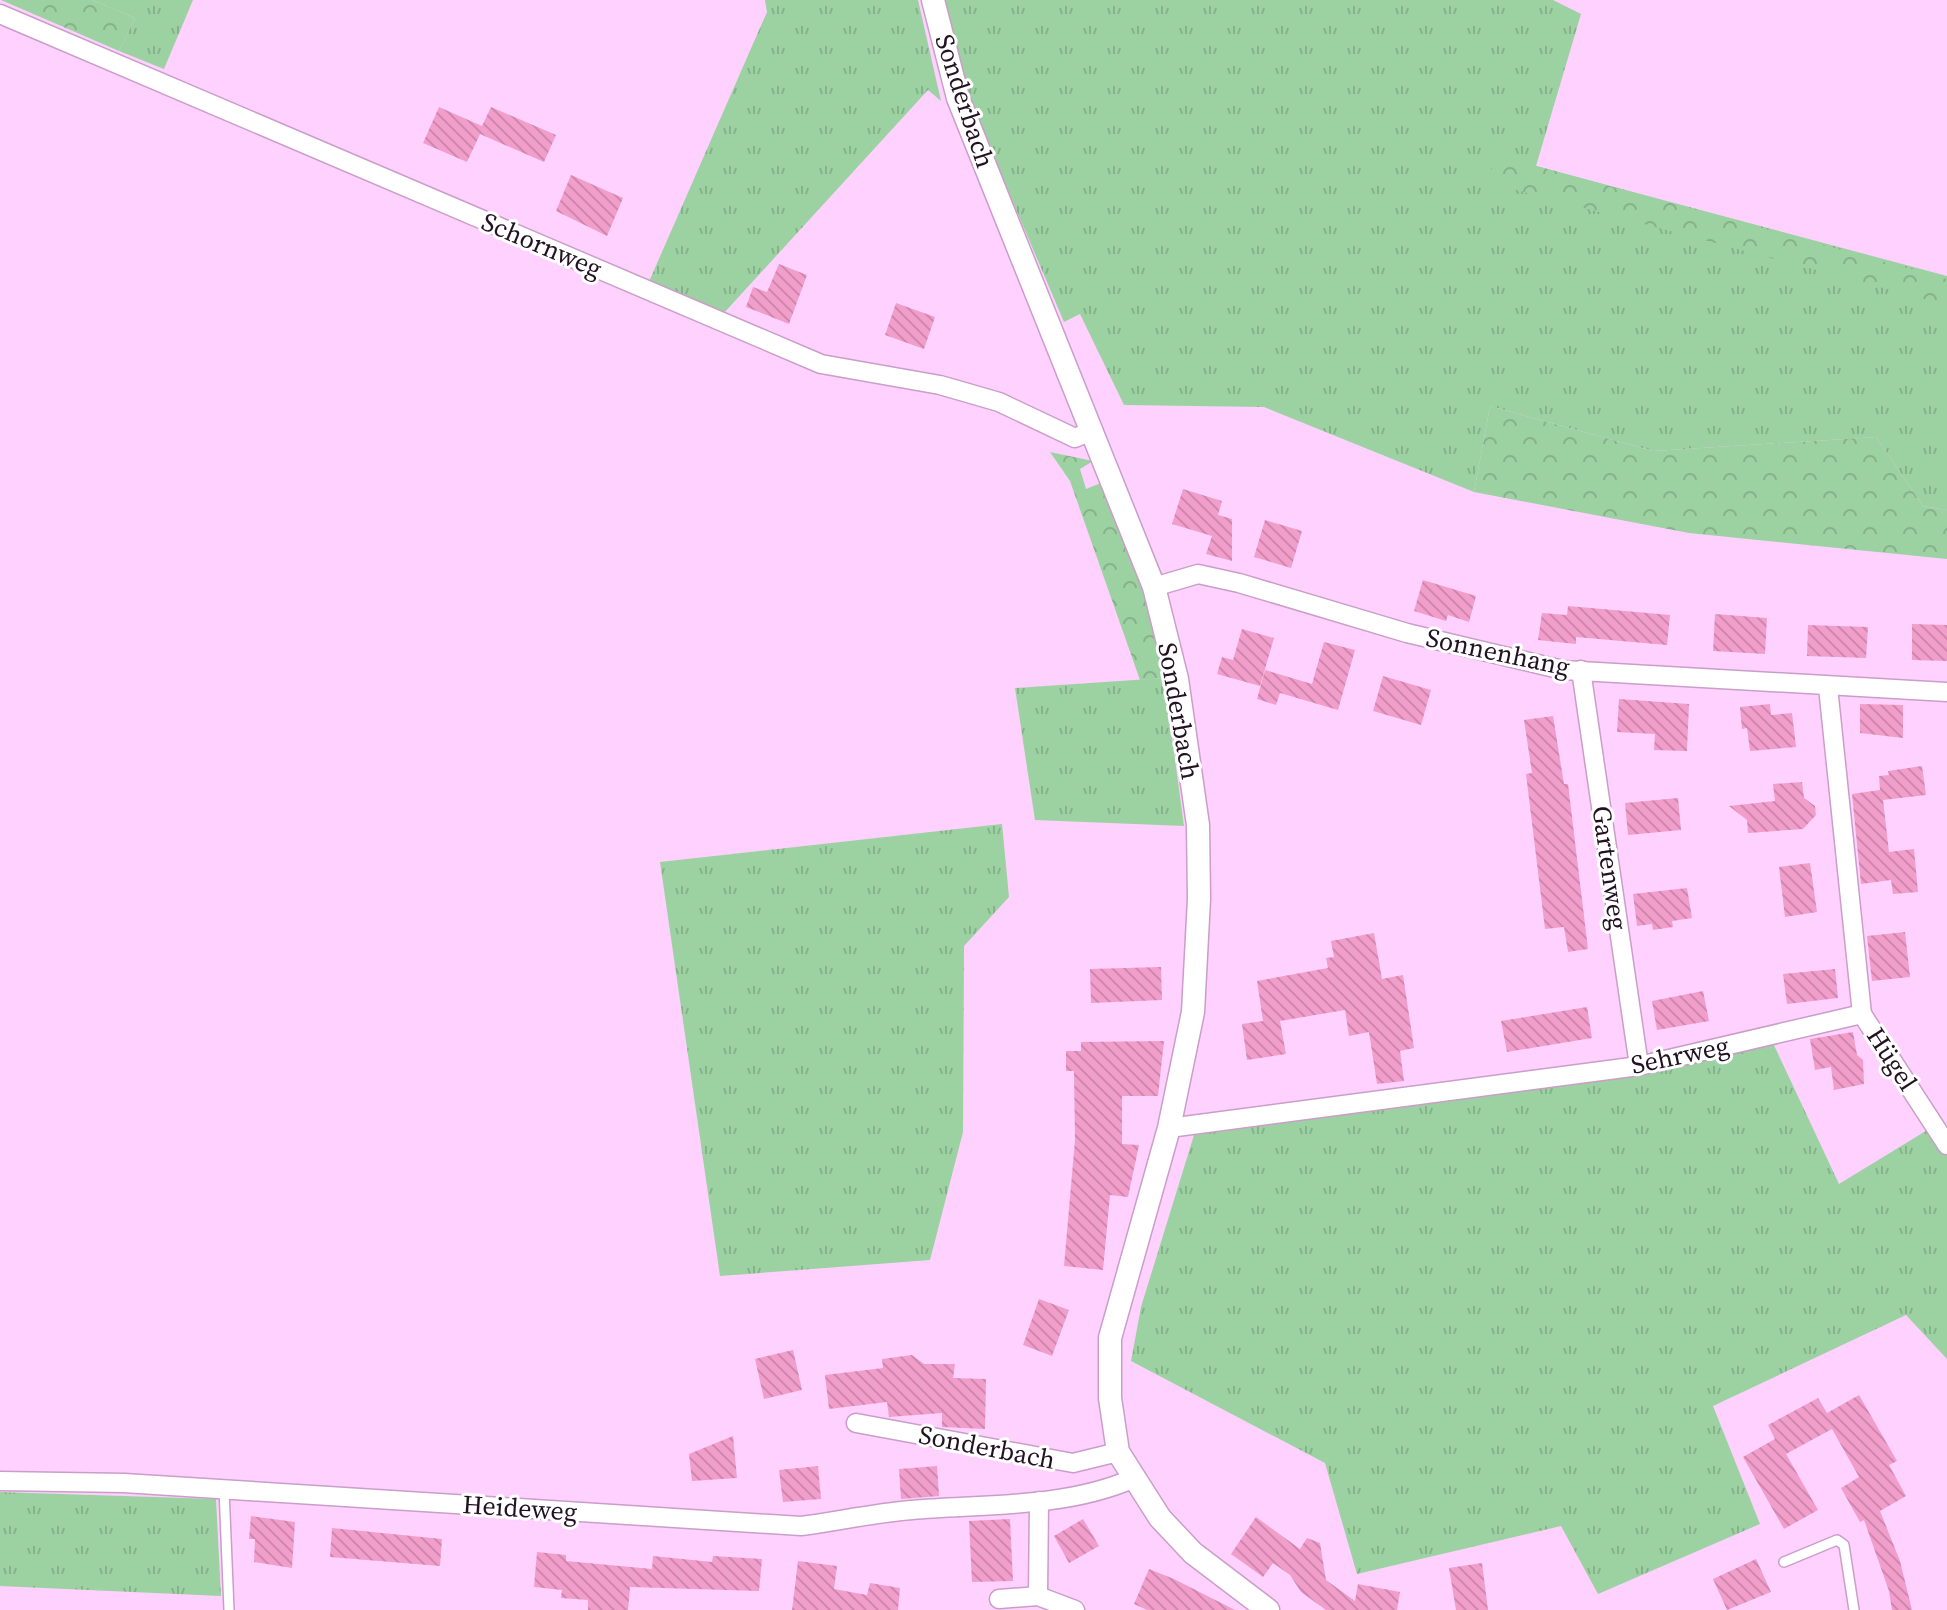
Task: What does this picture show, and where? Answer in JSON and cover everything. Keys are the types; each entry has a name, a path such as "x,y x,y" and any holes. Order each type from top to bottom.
{"street":[{"name":"Sonderbach","path":"933,0 958,98 1154,587 1177,679 1198,825 1199,899 1193,1012 1169,1128 1110,1338 1110,1398 1118,1452 1132,1479 1160,1518 1193,1553 1268,1610"},
{"name":"Schornweg","path":"0,14 821,364 940,385 999,402 1075,438 1093,430"},
{"name":"Sonnenhang","path":"1154,587 1198,574 1239,583 1407,633 1563,670 1947,692"},
{"name":"Gartenweg","path":"1581,670 1639,1066"},
{"path":"1828,687 1862,1014"},
{"name":"Sehrweg","path":"1169,1128 1639,1066 1862,1014"},
{"name":"Hügel","path":"1862,1014 1947,1145"},
{"name":"Sonderbach","path":"856,1423 1073,1463 1118,1452"},
{"name":"Heideweg","path":"0,1481 224,1489 801,1526 908,1510 1039,1501 1110,1488 1132,1479"},
{"path":"1038,1596 1039,1501"},
{"path":"999,1599 1038,1596 1075,1610"}],"lane":[{"path":"224,1489 229,1610"},
{"path":"1784,1562 1837,1540 1844,1545 1854,1610"}],"green space":[{"path":"1,0 92,0 135,18 119,51"},
{"path":"92,0 193,0 164,69 119,51 135,18"},
{"path":"765,0 918,0 941,101 928,90 723,314 648,284 767,12"},
{"path":"945,0 1553,0 1581,14 1536,166 1947,276 1947,510 1923,506 1876,437 1653,451 1490,406 1474,492 1264,407 1124,405 1080,314 1064,322 970,101"},
{"path":"1497,155 1947,279 1947,305 1487,182"},
{"path":"1490,406 1653,451 1876,437 1923,506 1947,510 1947,559 1689,533 1474,492"},
{"path":"1050,452 1093,461 1080,469 1086,489 1101,483 1143,591 1164,678 1140,680 1070,481"},
{"path":"1164,678 1184,826 1035,820 1015,688"},
{"path":"1002,824 1009,897 964,946 963,1132 930,1260 720,1276 660,862"},
{"path":"1772,1041 1839,1184 1929,1129 1947,1155 1947,1359 1906,1315 1713,1406 1760,1524 1598,1594 1561,1526 1357,1574 1325,1463 1131,1361 1141,1307 1194,1135 1636,1073"},
{"path":"0,1492 216,1499 221,1596 0,1586"}],"building":[{"path":"439,107 482,126 491,107 556,135 544,162 480,134 467,162 423,143"},
{"path":"571,175 623,198 607,236 556,211"},
{"path":"779,264 807,275 789,324 746,307 753,287 767,292"},
{"path":"896,303 935,317 924,349 885,335"},
{"path":"1183,489 1222,501 1218,515 1232,519 1232,561 1206,554 1212,536 1172,524"},
{"path":"1265,520 1302,531 1291,568 1254,557"},
{"path":"1423,580 1476,596 1469,622 1448,615 1446,621 1414,611"},
{"path":"1568,606 1670,615 1667,645 1576,637 1576,644 1538,640 1542,613 1567,615"},
{"path":"1715,614 1767,618 1765,654 1713,651"},
{"path":"1912,624 1947,625 1947,661 1912,660"},
{"path":"1808,625 1868,627 1866,658 1807,656"},
{"path":"1242,629 1274,638 1260,686 1217,674 1222,657 1233,660"},
{"path":"1324,642 1355,650 1338,710 1280,693 1276,705 1257,699 1265,670 1312,684"},
{"path":"1383,676 1431,690 1421,725 1373,711"},
{"path":"1619,699 1689,704 1687,751 1654,750 1655,734 1617,732"},
{"path":"1770,704 1771,715 1792,713 1796,747 1750,751 1747,728 1742,729 1740,707"},
{"path":"1860,704 1903,705 1903,738 1860,733"},
{"path":"1553,716 1564,784 1568,784 1588,949 1568,952 1564,927 1545,929 1526,774 1532,773 1524,720"},
{"path":"1922,766 1926,795 1883,800 1889,852 1914,849 1918,892 1893,894 1891,880 1861,884 1852,794 1880,790 1879,776 1889,775 1888,771"},
{"path":"1802,782 1804,798 1815,806 1816,815 1803,829 1748,833 1747,820 1729,806 1775,801 1773,784"},
{"path":"1678,798 1681,830 1628,835 1625,803"},
{"path":"1810,863 1817,912 1785,917 1779,867"},
{"path":"1687,888 1692,918 1672,921 1673,927 1653,930 1652,924 1637,926 1633,894"},
{"path":"1905,932 1910,977 1872,981 1867,936"},
{"path":"1374,933 1382,979 1403,975 1414,1048 1400,1051 1404,1081 1377,1084 1369,1032 1349,1036 1345,1010 1280,1021 1286,1054 1247,1060 1242,1024 1263,1021 1257,981 1328,968 1326,958 1334,957 1331,941"},
{"path":"1161,967 1162,1000 1091,1003 1090,969"},
{"path":"1835,969 1838,998 1787,1004 1783,974"},
{"path":"1703,991 1709,1021 1657,1030 1652,1001"},
{"path":"1587,1007 1592,1038 1507,1052 1501,1021"},
{"path":"1853,1032 1857,1055 1863,1060 1864,1084 1834,1090 1831,1067 1815,1070 1810,1039"},
{"path":"1164,1041 1158,1096 1122,1096 1122,1144 1139,1145 1128,1197 1110,1195 1103,1270 1064,1266 1075,1140 1074,1071 1066,1071 1066,1051 1081,1051 1081,1042"},
{"path":"1039,1299 1069,1310 1052,1356 1023,1345"},
{"path":"793,1350 802,1390 764,1399 755,1359"},
{"path":"912,1355 924,1364 955,1364 953,1378 986,1379 985,1429 942,1427 942,1413 889,1417 887,1402 829,1409 825,1375 883,1368 882,1359"},
{"path":"1859,1395 1897,1461 1889,1465 1906,1496 1880,1511 1900,1561 1912,1610 1892,1610 1889,1591 1864,1520 1860,1522 1841,1488 1859,1477 1832,1429 1786,1454 1818,1510 1784,1529 1743,1457 1775,1439 1768,1425 1818,1398 1827,1413"},
{"path":"733,1436 737,1478 692,1481 689,1454"},
{"path":"818,1466 821,1499 783,1502 779,1470"},
{"path":"937,1466 939,1496 901,1499 899,1469"},
{"path":"251,1516 295,1522 292,1568 254,1562 255,1539 249,1539"},
{"path":"1256,1517 1300,1549 1307,1538 1320,1543 1326,1580 1355,1601 1358,1584 1400,1592 1397,1610 1326,1610 1301,1592 1290,1575 1273,1563 1263,1577 1231,1554"},
{"path":"1010,1519 1013,1581 972,1582 969,1521"},
{"path":"1083,1519 1099,1546 1069,1563 1054,1536"},
{"path":"332,1528 442,1539 440,1566 330,1557"},
{"path":"537,1552 566,1555 566,1561 652,1569 653,1556 712,1562 713,1556 762,1559 759,1591 630,1587 628,1610 588,1610 588,1600 561,1598 562,1590 534,1587"},
{"path":"1756,1559 1771,1592 1727,1610 1713,1579"},
{"path":"798,1561 837,1566 834,1589 867,1595 870,1583 900,1588 898,1610 792,1610"},
{"path":"1482,1563 1488,1610 1456,1610 1449,1568"},
{"path":"1149,1569 1235,1610 1147,1610 1134,1604"}]}
